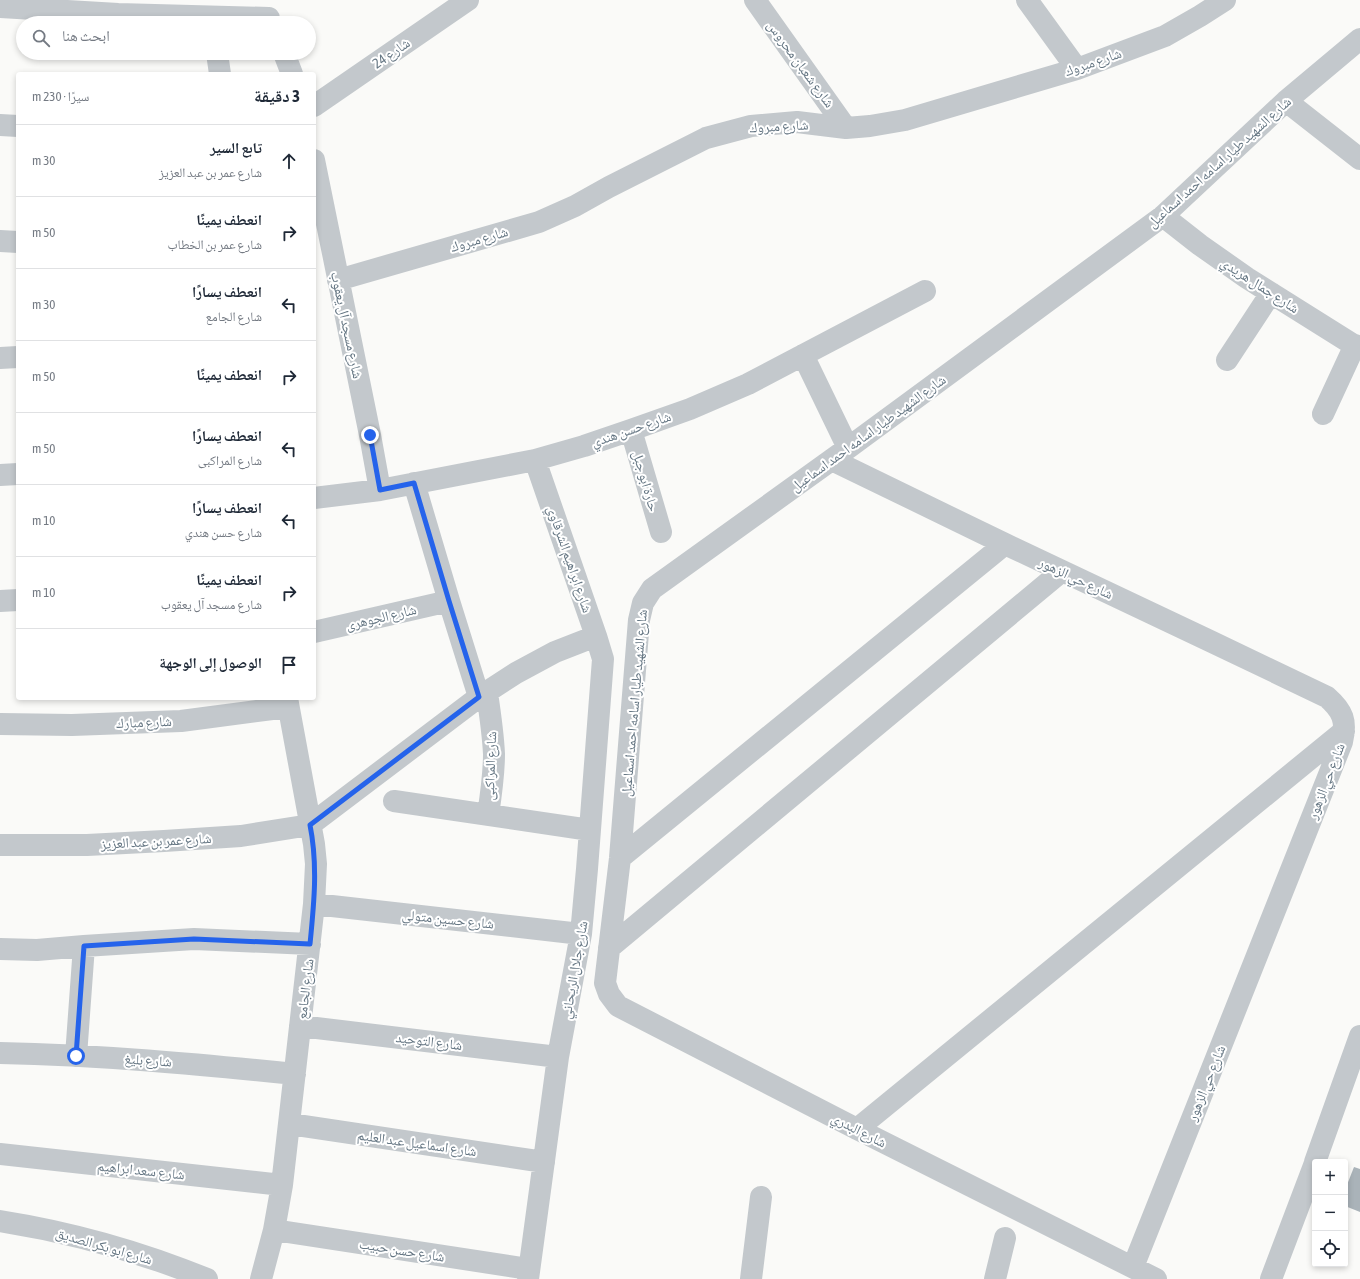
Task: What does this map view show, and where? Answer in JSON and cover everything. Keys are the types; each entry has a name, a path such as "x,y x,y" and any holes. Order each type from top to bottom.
{"street":[{"name":"شارع 24","path":"316,105 468,0"},
{"name":"شارع شعبان محروس","path":"755,0 846,128"},
{"path":"1027,0 1077,69"},
{"name":"شارع مبروك","path":"338,280 539,222 575,206 706,138 751,126 797,122 846,128 870,126 905,120 1077,69 1165,36 1225,0"},
{"path":"0,8 150,16"},
{"path":"250,16 268,14"},
{"name":"شارع الشهيد طيار اسامه احمد اسماعيل","path":"609,948 620,858 639,620 643,603 652,589 840,454 1162,216 1286,100 1360,39"},
{"path":"218,60 220,72"},
{"path":"287,60 291,72"},
{"path":"1286,100 1360,159"},
{"path":"0,125 16,126"},
{"name":"شارع مسجد آل يعقوب","path":"316,170 380,490"},
{"name":"شارع جمال هريدي","path":"1162,216 1247,278 1357,347"},
{"path":"0,241 16,242"},
{"name":"شارع حسن هندي","path":"316,498 380,490 535,460 584,446 690,408 748,384 925,291"},
{"path":"1227,360 1271,292"},
{"path":"1323,414 1357,347"},
{"path":"802,356 840,454"},
{"path":"0,358 16,357"},
{"name":"حارة ابو جبل","path":"631,430 661,532"},
{"name":"شارع حي الزهور","path":"840,454 1005,544 1327,697 1337,706 1343,718 1344,731 1342,742 1133,1267"},
{"name":"شارع ابراهيم الشرقاوي","path":"535,460 596,636 602,659"},
{"path":"0,475 16,474"},
{"name":"شارع المراكبى","path":"414,483 449,601 492,723 494,754 488,815"},
{"path":"620,858 1005,544"},
{"path":"609,948 1062,571"},
{"path":"0,601 16,600"},
{"name":"شارع الجوهرى","path":"316,632 449,601"},
{"path":"310,825 483,695 516,673 555,652 596,636"},
{"name":"شارع جلال الريحاني","path":"528,1274 558,1057 581,934 602,659"},
{"name":"شارع الجامع","path":"261,1279 274,1230 282,1185 310,944 316,864 314,844 287,703"},
{"name":"شارع مبارك","path":"0,724 72,725 181,721 287,703"},
{"path":"857,1129 1344,731"},
{"path":"394,801 590,830"},
{"name":"شارع عمر بن عبد العزيز","path":"0,845 87,845 164,841 241,836 310,825"},
{"name":"شارع حسين متولي","path":"314,904 581,934"},
{"path":"0,949 37,950 194,939 310,944"},
{"path":"76,1056 84,946"},
{"name":"شارع البدري","path":"609,948 606,983 609,994 618,1006 857,1129 1156,1279"},
{"name":"شارع التوحيد","path":"300,1026 558,1057"},
{"path":"1316,1159 1360,1036"},
{"name":"شارع بليغ","path":"0,1053 200,1064 295,1074"},
{"name":"شارع اسماعيل عبد العليم","path":"290,1124 544,1162"},
{"name":"شارع سعد ابراهيم","path":"0,1154 282,1185"},
{"path":"1271,1279 1312,1170"},
{"path":"751,1279 761,1197"},
{"name":"شارع ابو بكر الصديق","path":"0,1221 71,1235 134,1254 207,1279"},
{"name":"شارع حسن حبيب","path":"274,1230 528,1274"},
{"path":"995,1279 1005,1238"}],"building":[{"path":"1354,1167 1360,1169 1360,1212 1348,1207 1348,1182"}],"route":[{"path":"76,1056 84,946 194,939 310,944 316,864 310,825 479,697 414,483 380,490 370,435"}]}
